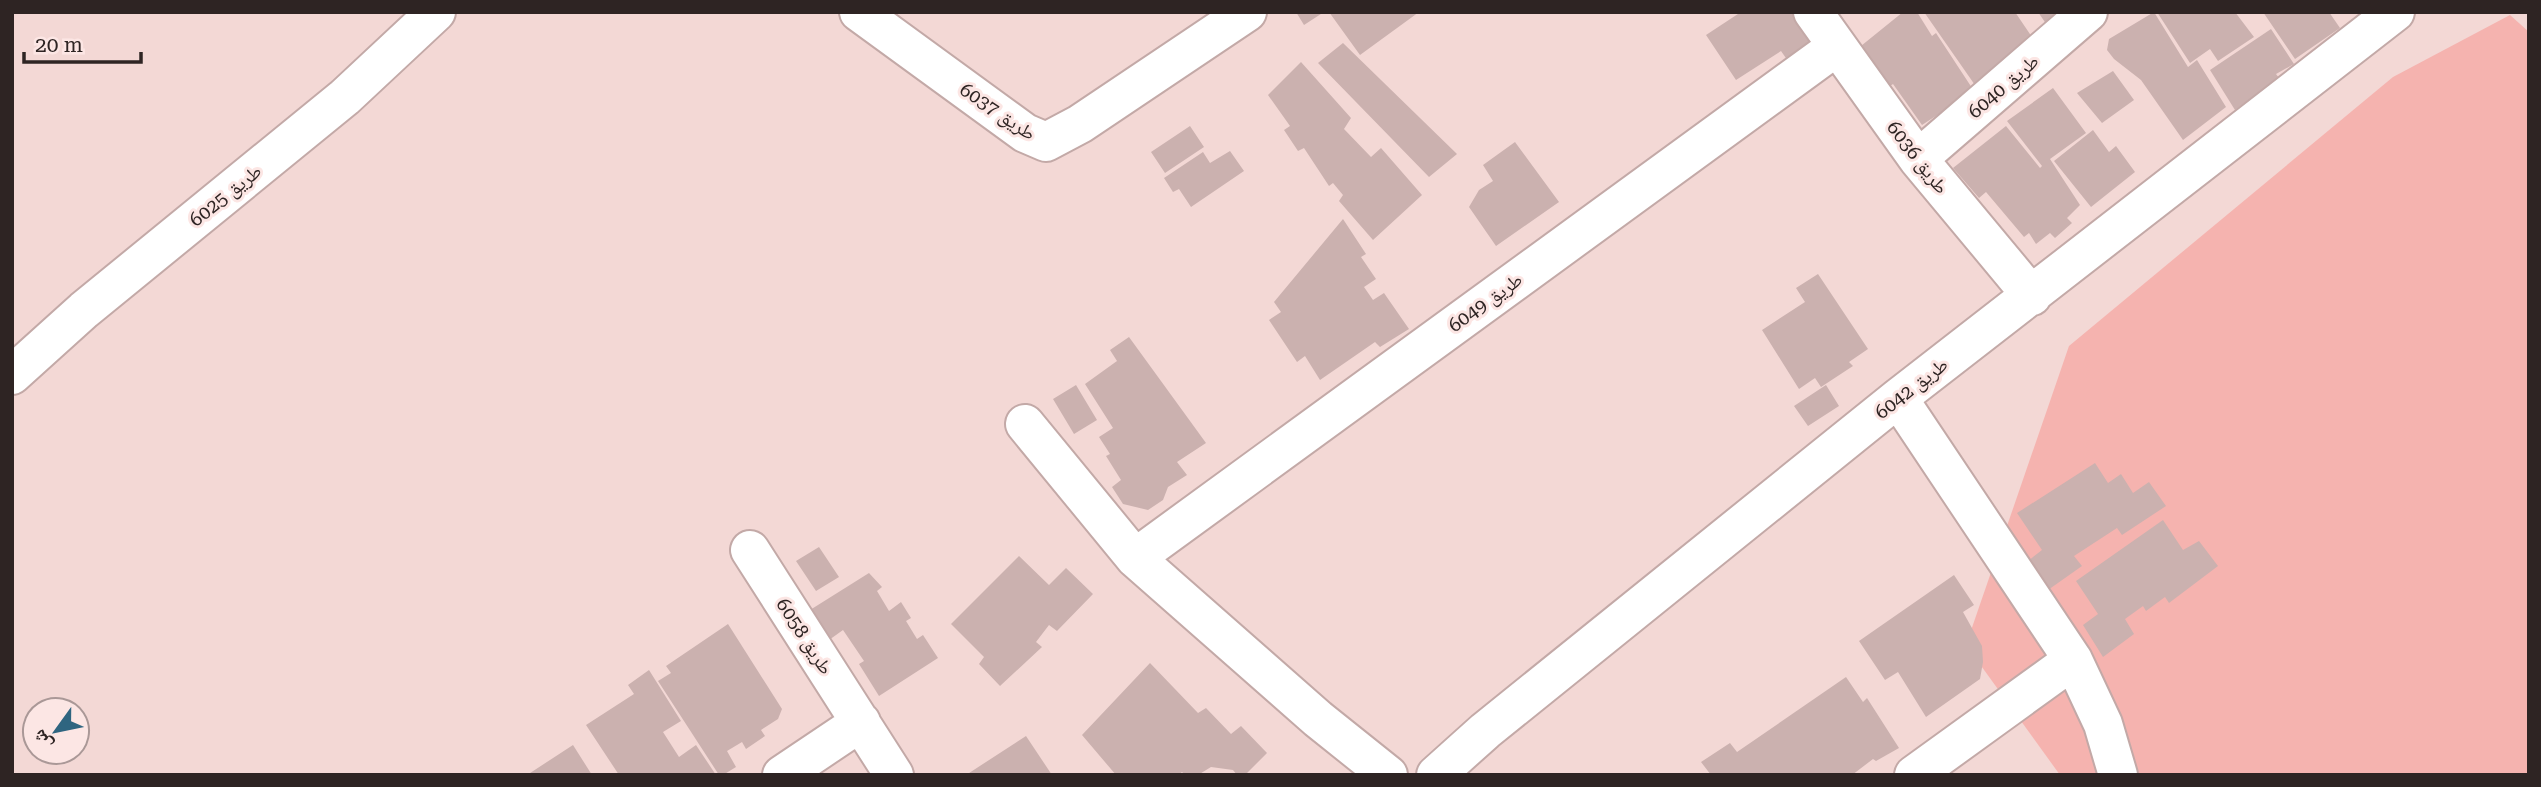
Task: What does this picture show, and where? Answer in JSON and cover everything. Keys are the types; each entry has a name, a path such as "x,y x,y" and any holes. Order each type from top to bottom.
{"street":[{"name":"طريق 6037","path":"859,12 1025,133 1046,142 1080,124 1247,12"},
{"name":"طريق 6040","path":"1918,159 2088,12"},
{"name":"طريق 6042","path":"1436,775 1496,722 1898,398 2395,12"},
{"name":"طريق 6025","path":"12,375 84,310 345,97 435,13"},
{"name":"طريق 6036","path":"1827,24 1918,159 2032,296"},
{"name":"طريق 6049","path":"1135,558 1827,24"},
{"path":"1898,398 2073,660 2103,724 2118,775"},
{"path":"1025,424 1135,558 1297,701 1388,775"},
{"name":"طريق 6058","path":"750,550 894,775"},
{"path":"1914,775 2073,660"},
{"path":"782,775 861,722"}],"shaded area":[{"path":"2510,15 2529,32 2529,775 2060,775 1966,645 2069,346 2393,77"}],"building":[{"path":"1296,12 1324,12 1304,25"},
{"path":"1329,12 1419,12 1360,55"},
{"path":"1741,12 1801,12 1820,41 1788,61 1781,51 1736,80 1706,35"},
{"path":"1903,12 1917,12 1932,36 1936,33 1974,91 1922,125 1893,84 1883,91 1856,50"},
{"path":"1924,12 2015,12 2036,43 1977,88"},
{"path":"2038,12 2080,12 2051,31"},
{"path":"2154,12 2188,67 2197,60 2226,107 2183,140 2141,80 2114,59 2107,50 2109,39"},
{"path":"2157,12 2235,12 2254,37 2218,61 2210,49 2190,63"},
{"path":"2263,12 2329,12 2340,28 2295,59"},
{"path":"2271,29 2294,64 2276,74 2279,78 2235,110 2210,70"},
{"path":"1343,43 1457,154 1429,177 1318,63"},
{"path":"1301,62 1351,118 1344,129 1371,157 1381,148 1422,195 1373,240 1339,201 1343,195 1333,183 1329,186 1304,148 1298,151 1284,130 1290,126 1268,95"},
{"path":"2113,71 2134,100 2102,123 2077,93"},
{"path":"2053,88 2086,133 2050,159 2080,205 2067,218 2072,223 2055,238 2050,233 2036,244 2029,233 2024,237 1986,192 1979,198 1953,168 2006,126 2040,168 2042,166 2007,121"},
{"path":"1190,126 1204,147 1165,173 1151,152"},
{"path":"2093,130 2109,152 2116,146 2135,172 2091,207 2054,161"},
{"path":"1515,142 1559,202 1496,246 1469,207 1479,190 1493,181 1483,165"},
{"path":"1230,151 1244,171 1191,207 1179,189 1173,192 1164,178 1203,152 1210,163"},
{"path":"1343,219 1366,254 1361,257 1376,279 1364,287 1373,300 1384,293 1409,329 1380,347 1375,342 1320,380 1305,356 1297,362 1269,320 1281,312 1274,302"},
{"path":"1818,274 1868,349 1849,362 1853,366 1821,387 1815,378 1799,389 1762,330 1805,302 1796,288"},
{"path":"1129,337 1206,443 1177,462 1187,475 1168,487 1163,500 1148,510 1123,504 1112,487 1121,480 1106,456 1110,454 1099,437 1113,428 1085,384 1117,361 1110,350"},
{"path":"1076,385 1097,420 1074,434 1053,399"},
{"path":"1826,385 1839,406 1808,426 1794,406"},
{"path":"2095,463 2108,483 2121,474 2133,493 2149,482 2166,506 2122,535 2117,528 2074,556 2082,566 2048,590 2028,561 2042,550 2017,513"},
{"path":"2163,520 2183,550 2199,541 2218,566 2169,603 2165,597 2146,611 2143,606 2125,619 2134,634 2103,657 2083,625 2098,614 2076,581"},
{"path":"819,547 839,577 816,591 796,561"},
{"path":"1019,556 1049,585 1066,568 1093,594 1057,631 1049,625 1036,642 1042,647 1000,686 979,664 984,657 951,624"},
{"path":"869,573 882,587 877,591 889,611 901,602 911,618 906,621 917,639 923,635 938,658 879,696 859,664 864,661 843,630 829,640 810,610"},
{"path":"1954,575 1974,605 1963,612 1982,646 1980,679 1926,717 1898,672 1885,680 1859,641"},
{"path":"728,624 782,709 778,719 761,730 765,736 746,749 742,742 727,751 736,767 719,775 658,681 671,673 666,666"},
{"path":"1150,663 1198,713 1206,708 1231,734 1241,726 1267,753 1245,775 1237,775 1233,770 1211,767 1198,775 1185,775 1182,772 1178,775 1116,775 1082,735"},
{"path":"649,670 681,721 663,732 679,757 696,745 716,775 619,775 586,725 634,694 628,685"},
{"path":"1846,677 1863,702 1867,698 1899,748 1876,761 1873,759 1852,775 1711,775 1701,762 1730,743 1737,752"},
{"path":"1026,736 1052,775 966,775"},
{"path":"573,745 592,775 527,775"}]}
